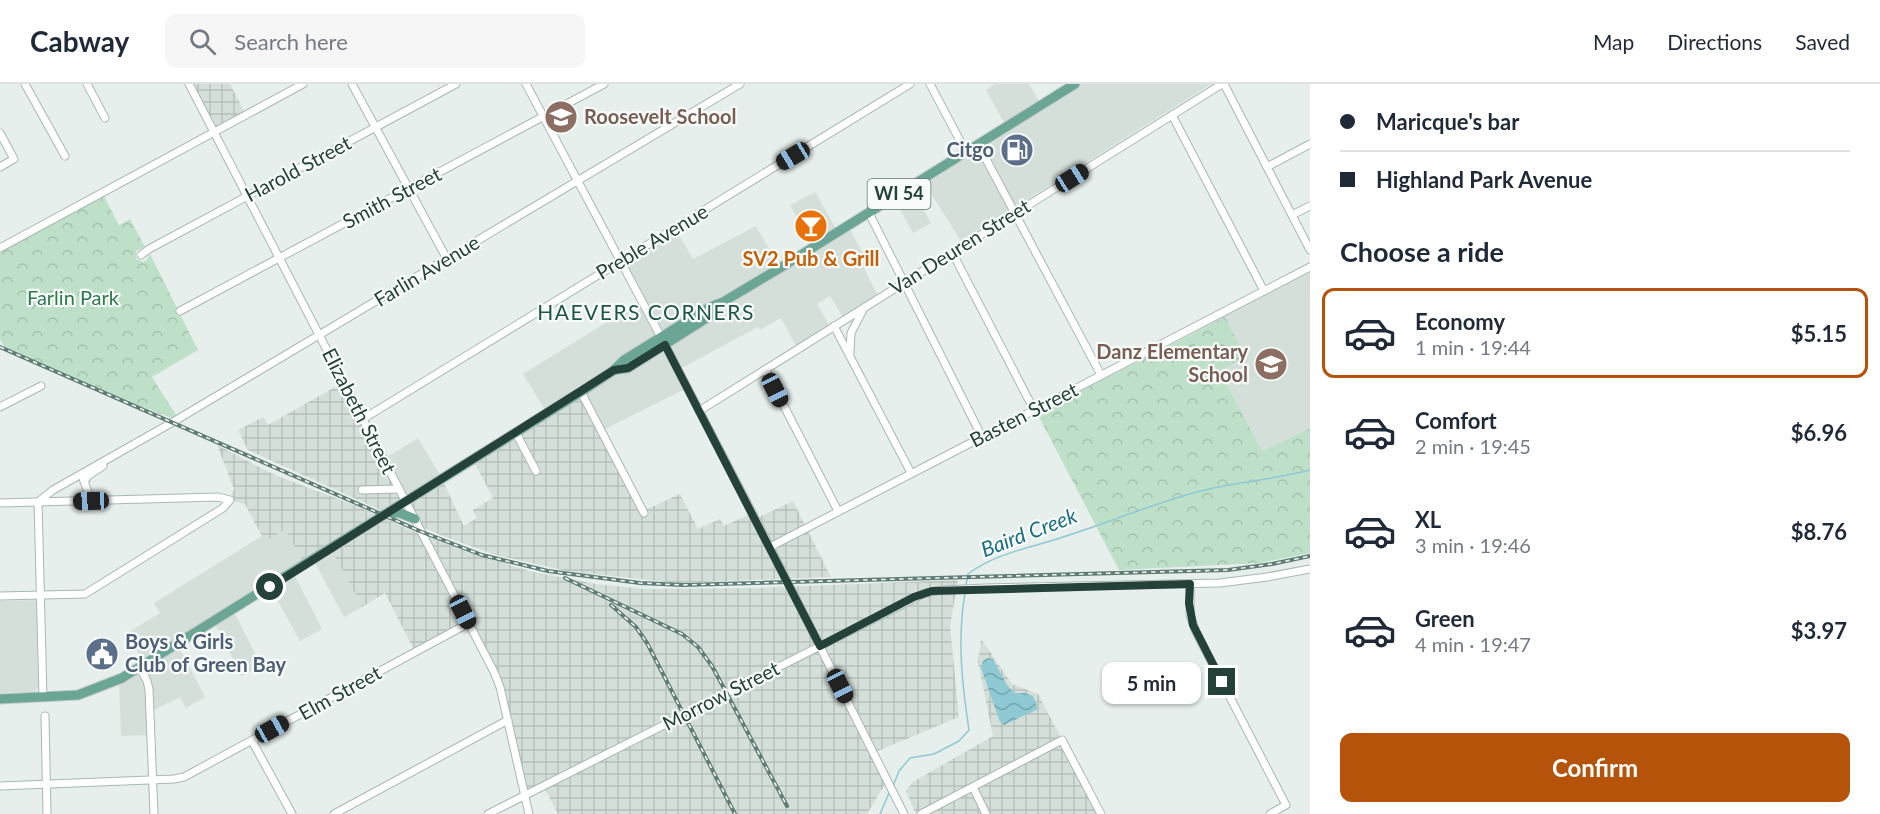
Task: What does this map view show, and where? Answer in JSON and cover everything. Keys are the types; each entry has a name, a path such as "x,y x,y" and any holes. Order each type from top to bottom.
{"main road":[{"name":"WI 54","path":"0,699 65,697 85,693 112,683 140,668 614,370 628,368 663,341 713,314 723,303 1075,84"},
{"path":"387,513 400,513 415,519"}],"street":[{"path":"25,84 65,156"},
{"path":"87,84 105,118"},
{"name":"Elizabeth Street","path":"189,84 500,687 529,814"},
{"path":"0,248 303,84"},
{"path":"352,84 447,259"},
{"name":"Harold Street","path":"141,255 456,84"},
{"path":"526,84 770,547 904,814"},
{"name":"Smith Street","path":"180,311 604,84"},
{"name":"Farlin Avenue","path":"38,502 53,490 82,477 740,84"},
{"name":"Preble Avenue","path":"363,419 910,84"},
{"path":"930,84 966,152"},
{"path":"1223,84 1310,250"},
{"name":"Van Deuren Street","path":"699,411 1223,84"},
{"path":"1172,115 1264,291"},
{"path":"0,133 14,159 0,167"},
{"path":"978,144 1101,375"},
{"path":"1267,166 1310,144"},
{"path":"1292,215 1310,206"},
{"path":"869,213 982,437"},
{"path":"952,252 1034,410"},
{"name":"Basten Street","path":"770,547 1310,267"},
{"path":"852,361 851,333 869,304"},
{"path":"834,326 911,474"},
{"path":"765,369 838,511"},
{"path":"0,408 41,386"},
{"path":"581,392 644,513"},
{"path":"516,433 536,471"},
{"path":"82,477 91,501"},
{"path":"362,490 399,489"},
{"path":"0,503 218,497 230,500 223,508 85,594 0,596"},
{"path":"38,502 43,697"},
{"path":"1270,814 1286,805 1196,632 1190,615 1190,584 1244,581 1310,568"},
{"name":"Morrow Street","path":"489,814 914,597 932,591 1190,584"},
{"name":"Elm Street","path":"0,786 184,777 469,623"},
{"path":"140,668 149,689 154,814"},
{"path":"45,716 47,814"},
{"path":"334,814 508,720"},
{"path":"921,814 1062,740 1101,814"},
{"path":"252,741 292,814"},
{"path":"972,788 986,814"}],"shaded area":[{"path":"189,84 230,84 246,115 214,131"},
{"path":"995,84 1029,84 1044,110 1079,88 1077,84 1211,84 961,241 925,184 1009,132 986,90"},
{"path":"913,191 931,223 913,233 896,202"},
{"path":"815,192 838,232 848,226 869,265 864,268 879,298 849,317 842,316 830,296 817,304 831,328 798,349 781,318 760,330 758,327 678,370 687,388 601,431 547,413 523,374 641,301 620,261 675,228 693,259 756,226 780,268 814,247 790,205"},
{"name":"Danz Elementary School","path":"1310,267 1310,428 1262,451 1220,370 1226,318 1199,331 1183,333"},
{"path":"344,382 406,501 442,479 464,526 477,518 473,510 493,498 473,460 581,392 643,511 680,494 698,529 720,519 724,526 752,513 755,519 793,501 831,577 676,583 567,571 496,555 443,536 419,526 406,502 387,513 248,450 238,430 263,417 268,425"},
{"path":"418,438 442,479 406,501 384,459"},
{"path":"217,445 275,475 354,505 417,533 529,571 596,584 645,589 755,588 958,580 950,626 959,717 873,753 887,781 867,814 558,814 543,785 525,795 500,687 469,624 415,652 385,593 362,607 331,548 305,565 285,529 265,542 245,504 230,500 234,489"},
{"path":"285,529 305,565 293,572 322,629 300,641 270,587 233,610 261,665 242,676 214,622 178,645 205,697 186,708 180,697 150,712 151,735 121,736 119,680 144,665 128,633 160,613 154,603 262,536 266,541"},
{"path":"331,548 362,607 344,617 313,559"},
{"path":"34,600 37,602 38,688 33,692 0,693 0,601"},
{"path":"981,639 1012,684 1038,694 1101,814 916,814 906,791 913,782 993,736 978,662"}],"green space":[{"name":"Farlin Park","path":"104,196 119,225 130,219 145,247 136,251 136,259 143,262 150,254 198,350 152,377 176,415 172,418 5,349 0,339 0,252"},
{"path":"1225,317 1245,357 1220,371 1262,451 1310,428 1310,553 1260,563 1119,570 1037,413"}],"water":[{"path":"987,658 993,659 1014,693 1033,696 1038,709 1004,725 1000,722 981,668 983,661"}],"waterway":[{"name":"Baird Creek","path":"966,585 968,574 991,560 1015,551 1197,492 1310,470"},
{"name":"Baird Creek","path":"893,786 899,771 910,758 934,754 959,741 969,730 961,662 961,627 965,593"},
{"name":"Baird Creek","path":"880,814 889,793"}],"railway":[{"path":"0,347 422,532 482,555 548,571 640,583 683,585 1228,570 1310,556"},
{"path":"565,578 682,634 698,647 712,666 787,806"},
{"path":"611,605 636,627 647,643 735,814"}],"place":[{"name":"Roosevelt School","path":"561,117"},
{"name":"Citgo","path":"1017,150"},
{"name":"SV2 Pub & Grill","path":"811,226"},
{"name":"Danz Elementary School","path":"1271,364"},
{"name":"Boys & Girls Club of Green Bay","path":"102,654"}],"district":[{"name":"HAEVERS CORNERS","path":"646,313"}],"route":[{"path":"270,587 614,370 628,368 665,345 820,646 914,597 932,591 1190,584 1189,603 1193,625 1222,682"}]}
